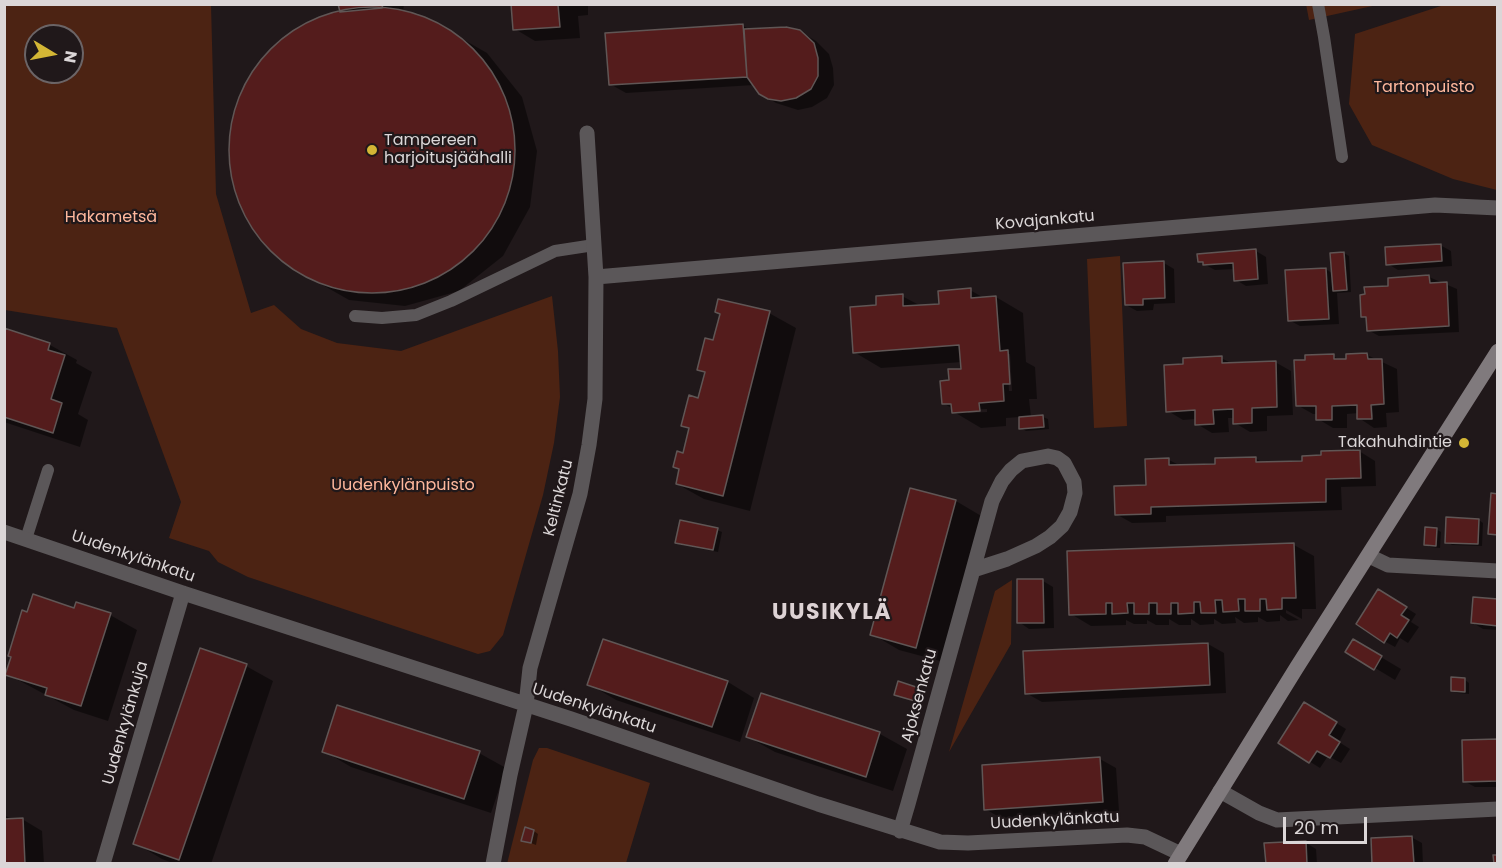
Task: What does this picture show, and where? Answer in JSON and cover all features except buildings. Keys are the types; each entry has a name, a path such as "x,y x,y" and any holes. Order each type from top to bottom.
{"street":[{"name":"Keltinkatu","path":"493,864 526,705 530,668 579,495 595,399 596,277 587,133"},
{"name":"Kovajankatu","path":"596,277 1435,205 1497,208"},
{"path":"1178,859 1497,351"},
{"name":"Ajoksenkatu","path":"900,831 992,501 1011,470 1022,462 1048,456 1064,463 1074,482 1075,493 1070,512 1062,526 1036,546 973,570"},
{"name":"Uudenkylänkatu","path":"4,532 900,831 940,842 968,843 1128,835 1145,837 1178,859"},
{"path":"1369,556 1388,565 1497,571"},
{"name":"Uudenkylänkuja","path":"103,864 183,593"},
{"path":"1221,791 1259,813 1277,820 1497,809"}],"lane":[{"path":"1317,4 1342,157"},
{"path":"355,316 382,318 416,315 451,302 555,251 594,245"},
{"path":"26,539 48,470"}],"green space":[{"path":"1306,4 1377,5 1309,20"},
{"name":"Tartonpuisto","path":"1447,4 1497,5 1497,190 1453,179 1372,145 1349,104 1355,34"},
{"name":"Uudenkylänpuisto","path":"4,5 211,5 216,194 251,313 274,305 301,329 337,343 401,351 552,296 560,397 554,443 543,495 503,635 490,651 478,654 248,577 218,562 209,551 169,538 181,502 117,328 5,310"},
{"path":"1120,256 1127,426 1094,428 1087,259"},
{"path":"1012,580 1011,644 949,752 995,591"},
{"path":"539,748 547,748 650,783 626,863 507,864 533,760"}],"place":[{"name":"Tampereen harjoitusjäähalli","path":"372,150"},
{"name":"Takahuhdintie","path":"1464,443"}],"district":[{"name":"UUSIKYLÄ","path":"832,613"}],"park label":[{"name":"Hakametsä","path":"111,218"}]}
